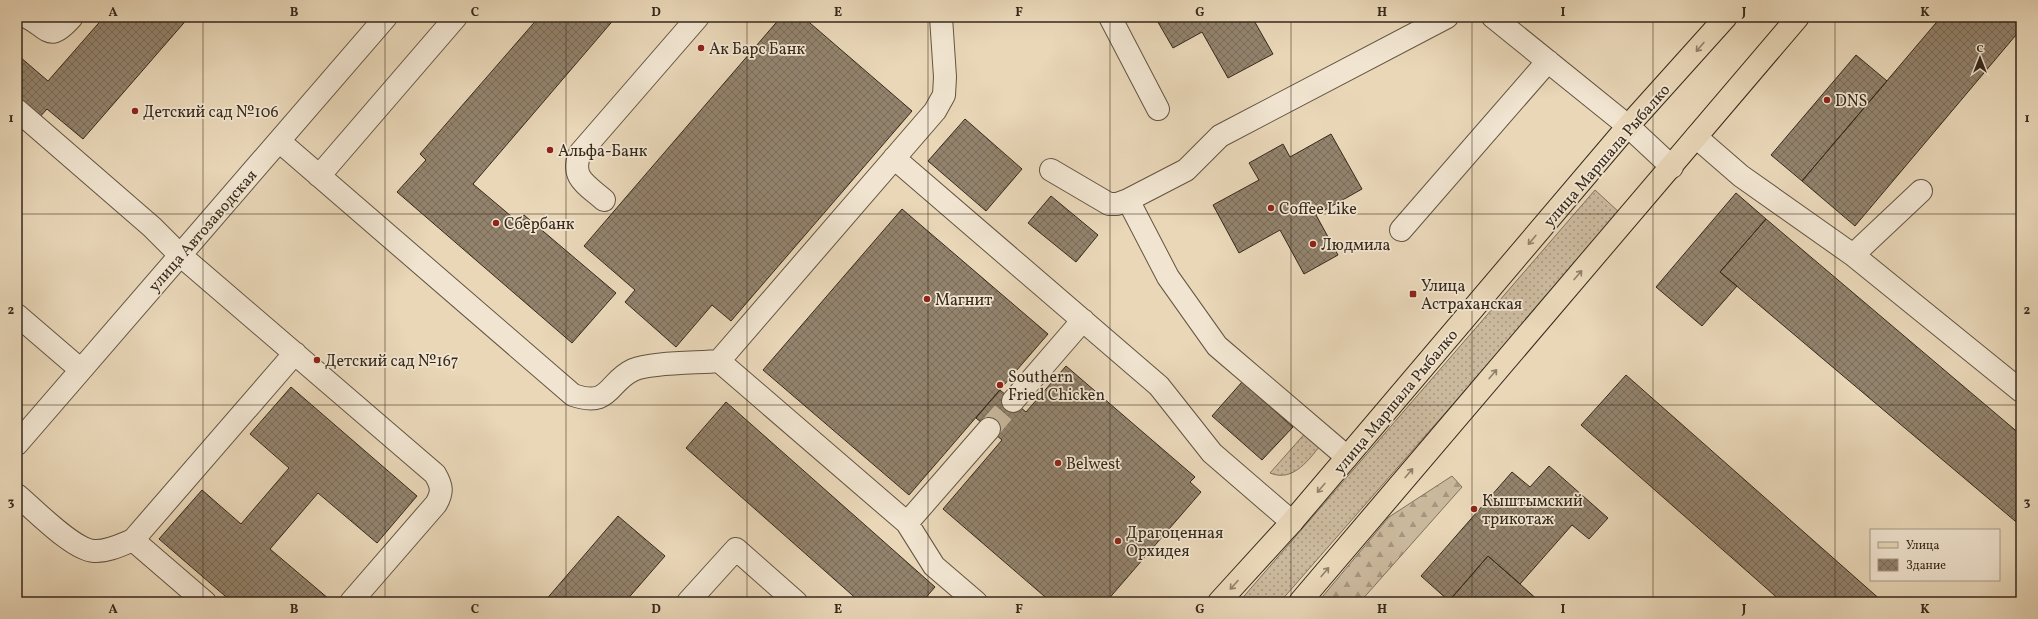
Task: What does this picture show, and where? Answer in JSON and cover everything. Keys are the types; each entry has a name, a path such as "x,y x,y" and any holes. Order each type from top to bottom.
{"main road":[{"name":"улица Маршала Рыбалко","path":"1219,602 1292,522 1628,126 1726,17"},
{"path":"1300,602 1506,358 1672,167 1798,17"}],"street":[{"path":"27,17 48,32 56,32 63,28 72,17"},
{"name":"улица Автозаводская","path":"17,444 386,17"},
{"path":"319,176 456,17"},
{"path":"604,200 583,181 577,172 576,163 580,154 698,17"},
{"path":"719,362 935,111 944,95 945,77 941,17"},
{"path":"1110,17 1158,109"},
{"path":"1051,170 1109,204 1117,204 1128,200 1186,170 1220,136 1447,17"},
{"path":"1493,17 1628,126 1672,167"},
{"path":"1401,230 1548,61"},
{"path":"17,110 152,227 180,255 435,474 441,484 442,494 436,504 351,602"},
{"path":"1696,137 1741,176 1853,255 2021,391"},
{"path":"279,141 573,395 584,399 598,398 610,391 619,381 633,370 652,366 719,362 907,523 934,566 976,602"},
{"path":"894,158 1159,386 1212,453 1292,522"},
{"path":"1853,255 1920,191"},
{"path":"1128,200 1168,277 1217,346 1347,457"},
{"path":"17,315 81,370"},
{"path":"1013,401 1083,320"},
{"path":"17,495 72,542 84,549 95,551 133,540 295,353"},
{"path":"907,523 989,429"},
{"path":"133,540 205,602"},
{"path":"688,602 736,549 796,602"}],"green space":[{"path":"1595,190 1620,213 1280,602 1239,602"},
{"path":"1308,430 1323,442 1313,455 1301,467 1287,475 1270,473"},
{"path":"1452,476 1462,487 1360,602 1318,602 1389,517"}],"building":[{"path":"104,17 189,17 83,139 47,109 38,119 17,101 17,61 20,57 48,81"},
{"path":"539,17 616,17 473,184 518,222 524,215 616,293 572,343 397,192 426,160 420,154"},
{"path":"781,17 803,17 912,111 731,321 712,305 676,347 625,302 635,290 584,246"},
{"path":"1155,17 1252,17 1273,54 1228,78 1202,32 1173,48"},
{"path":"1941,17 2021,17 2021,29 1855,226 1802,181"},
{"path":"1856,55 1887,81 1802,181 1771,155"},
{"path":"965,119 1022,169 986,211 928,161"},
{"path":"1331,134 1362,189 1316,215 1338,255 1304,274 1280,230 1239,253 1213,205 1259,180 1249,163 1283,144 1290,157"},
{"path":"1736,193 1766,219 1720,272 1737,286 1702,326 1656,287"},
{"path":"1051,196 1098,235 1076,262 1028,223"},
{"path":"902,209 1048,334 909,495 763,370"},
{"path":"1766,219 2021,435 2021,526 1720,272"},
{"path":"1066,366 1195,477 1190,482 1201,492 1106,602 1051,602 943,509 1002,440 976,418 1000,390 1026,412"},
{"path":"1626,375 1883,602 1782,602 1581,425"},
{"path":"1242,382 1293,427 1262,460 1212,416"},
{"path":"291,387 417,496 377,543 318,493 270,549 329,599 326,602 232,602 159,539 202,490 241,524 289,468 250,434"},
{"path":"726,402 935,587 922,602 860,602 686,448"},
{"path":"1549,466 1608,518 1589,539 1572,525 1520,584 1488,556 1449,601 1421,576 1512,472 1530,487"},
{"path":"618,516 665,556 625,602 544,602"},
{"path":"1488,556 1520,584 1540,602 1449,601"}],"tunnel":[{"path":"989,429 1013,401"}],"place":[{"name":"Ак Барс Банк","path":"701,48"},
{"name":"DNS","path":"1827,100"},
{"name":"Детский сад №106","path":"135,111"},
{"name":"Альфа-Банк","path":"550,150"},
{"name":"Coffee Like","path":"1271,208"},
{"name":"Сбербанк","path":"496,223"},
{"name":"Людмила","path":"1313,244"},
{"name":"Улица Астраханская","path":"1413,294"},
{"name":"Магнит","path":"927,299"},
{"name":"Детский сад №167","path":"317,360"},
{"name":"Southern Fried Chicken","path":"1000,385"},
{"name":"Belwest","path":"1058,463"},
{"name":"Кыштымский трикотаж","path":"1474,509"},
{"name":"Драгоценная Орхидея","path":"1118,541"}]}
